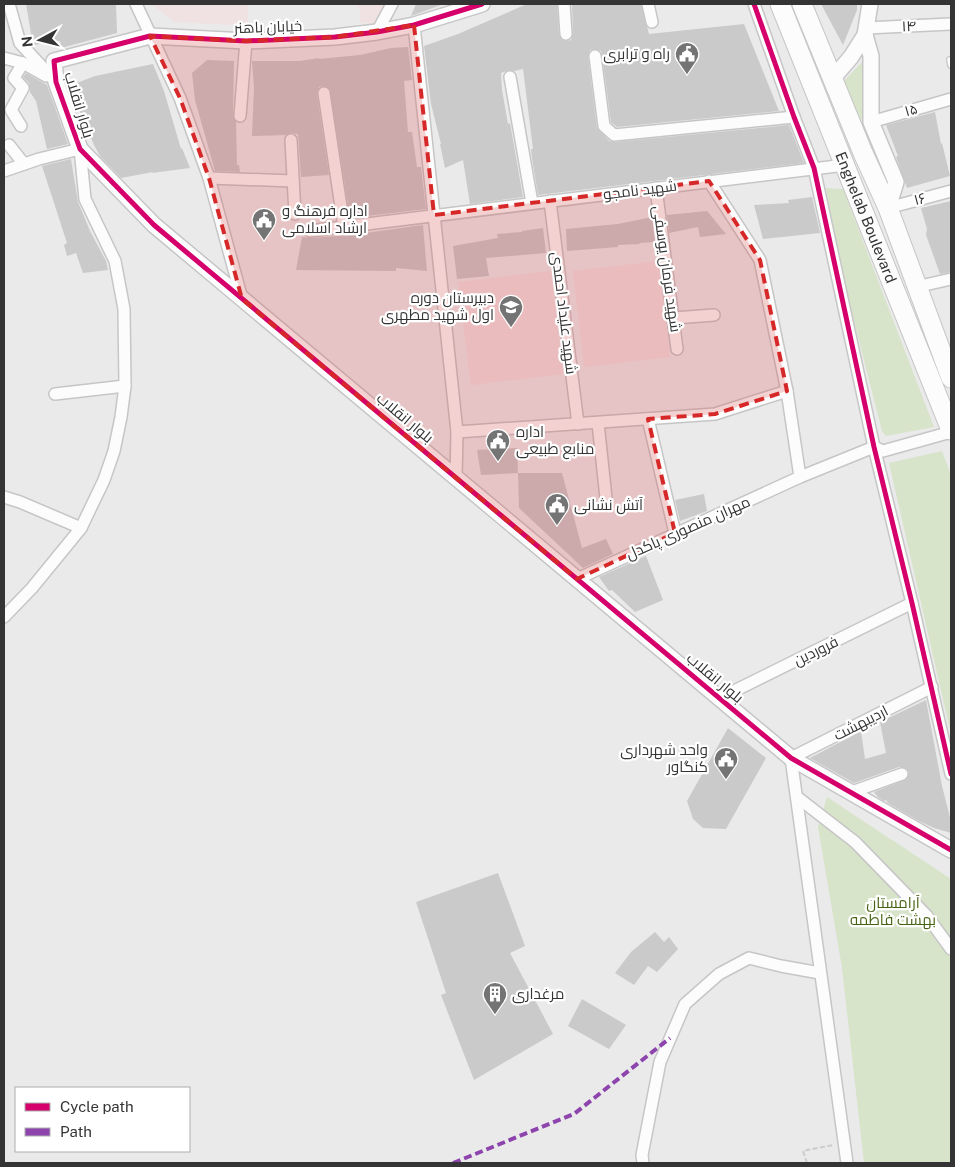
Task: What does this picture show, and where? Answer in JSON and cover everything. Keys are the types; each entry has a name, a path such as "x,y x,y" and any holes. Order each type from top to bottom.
{"main road":[{"name":"Enghelab Boulevard","path":"780,4 951,431"},
{"name":"Enghelab Boulevard","path":"802,4 863,153 888,208 916,287 946,349 951,378"}],"street":[{"path":"9,4 20,43 56,82"},
{"path":"136,4 180,98 209,178 242,298"},
{"path":"377,32 392,4"},
{"name":"خیابان باهنر","path":"54,61 150,36 246,41 335,37 377,32 414,25 482,4"},
{"path":"564,4 566,34"},
{"path":"648,4 652,22"},
{"path":"754,4 814,168 874,447 951,774"},
{"path":"833,78 851,57 865,31 870,4"},
{"name":"۱۴","path":"865,31 951,24"},
{"path":"414,25 457,432 456,477"},
{"path":"865,31 871,56 871,122 896,182 888,208"},
{"path":"240,116 246,41"},
{"path":"595,56 604,126 614,135 794,117"},
{"path":"4,58 23,63 56,82"},
{"name":"بلوار انقلاب","path":"54,61 56,82 80,149 154,225 791,758 951,850"},
{"path":"20,126 11,110 23,88 14,78 23,63"},
{"path":"510,77 532,203"},
{"path":"324,92 344,227"},
{"name":"۱۵","path":"871,122 951,99"},
{"path":"291,140 295,214"},
{"path":"9,144 24,164"},
{"path":"4,171 80,149 85,199 114,260 124,309 125,386 114,451 104,480 81,528 32,588 4,617"},
{"name":"شهید نامجو","path":"310,231 845,165"},
{"path":"209,178 293,181"},
{"path":"710,181 760,260 787,390 800,477"},
{"name":"شهید فرمان یوسفی","path":"656,188 677,349"},
{"name":"۱۶","path":"888,208 951,191"},
{"name":"شهید علیداد احمدی","path":"550,201 578,424"},
{"path":"916,287 951,279"},
{"path":"674,318 714,315"},
{"path":"55,394 125,386"},
{"path":"457,432 716,414 787,390"},
{"path":"648,419 675,533"},
{"path":"598,422 606,498"},
{"name":"مهران منصوری پاکدل","path":"577,579 800,477 874,447 883,451 951,431"},
{"path":"4,497 81,528"},
{"name":"فروردین","path":"720,698 912,603"},
{"name":"اردیبهشت","path":"791,758 932,687"},
{"path":"791,758 847,1163"},
{"path":"849,793 902,774"},
{"path":"797,797 855,842 927,916 951,949"},
{"path":"643,1163 642,1155 660,1062 685,1004 718,974 749,958 820,973"}],"path":[{"path":"807,1163 803,1151 844,1143"}],"highlighted area":[{"path":"414,25 434,215 709,181 760,260 787,391 715,414 648,419 675,533 577,579 242,299 209,178 180,98 150,36 246,41 335,37"}],"shaded area":[{"path":"152,4 248,4 248,26 174,22"},
{"path":"357,4 385,4 375,24 360,23 360,9"},
{"path":"659,261 670,357 584,367 573,271"},
{"name":"دبیرستان دوره اول شهید مطهری","path":"551,271 563,374 471,385 458,282"}],"green space":[{"path":"866,58 861,128 842,83"},
{"path":"826,188 843,189 934,427 886,436 882,431 842,274"},
{"path":"942,451 951,475 951,734 889,463"},
{"name":"آرامستان بهشت فاطمه","path":"827,797 951,879 951,1163 864,1163 842,968 818,827"}],"building":[{"path":"26,4 116,4 117,33 61,48 60,41 33,45"},
{"path":"416,4 441,4 441,5 411,16"},
{"path":"527,4 557,4 559,35 562,40 566,41 571,40 573,34 572,4 641,4 649,34 744,24 779,111 617,127 611,122 601,51 595,49 590,50 588,57 597,128 609,141 615,142 789,125 804,163 538,195 532,158 531,149 533,149 523,69 509,70 501,73 502,90 523,197 470,204 463,160 445,168 431,104 424,46 458,34"},
{"path":"821,4 857,4 857,10 843,45"},
{"path":"408,47 412,80 404,81 408,132 412,132 417,167 421,167 426,209 350,218 330,89 322,86 319,87 317,94 329,175 301,177 298,134 252,136 254,87 252,61 300,61 360,55 391,48"},
{"path":"207,60 234,61 233,116 236,122 237,165 239,165 240,172 215,171 195,100 192,73"},
{"path":"153,64 164,91 181,149 190,168 121,178 100,156 69,86 95,76"},
{"path":"26,73 47,85 68,144 47,149 36,101 30,92 29,83 23,77"},
{"path":"935,112 950,176 907,188 896,157 898,156 886,125"},
{"path":"71,159 78,202 90,231 106,261 108,270 83,273 76,253 67,256 64,245 67,243 42,166"},
{"path":"812,197 820,233 763,239 754,205 789,203 788,200"},
{"path":"951,201 951,272 940,274 926,235 927,229 921,208"},
{"path":"707,211 726,234 700,237 698,227 669,233 667,215"},
{"path":"652,217 655,242 567,251 566,229 618,224"},
{"path":"423,225 427,271 396,268 396,271 296,270 302,237 351,235"},
{"path":"543,228 546,253 486,258 489,276 457,279 453,246 498,238 497,234"},
{"name":"اداره منابع طبیعی","path":"517,448 518,473 481,475 477,450"},
{"name":"آتش نشانی","path":"518,473 562,473 582,548 606,539 613,554 583,568 519,508"},
{"path":"704,494 707,511 680,521 675,500"},
{"path":"646,556 663,600 635,612 612,590 609,591 599,577"},
{"path":"926,700 942,786 951,821 951,833 919,821 886,800 884,801 874,792 907,779 909,772 906,768 899,767 854,783 810,758 861,731 865,759 886,753 880,722"},
{"name":"واحد شهرداری کنگاور","path":"728,728 766,758 726,829 703,828 693,819 687,801"},
{"path":"498,873 525,946 510,953 553,1034 474,1080 441,995 446,993 416,902"},
{"path":"655,932 664,942 669,937 678,949 657,972 648,966 634,985 615,973 631,952"},
{"path":"582,999 626,1025 609,1049 568,1026"}],"marked path":[{"path":"453,1163 574,1114 670,1038"}],"cycle path":[{"path":"482,4 414,25 335,37 246,41 150,36 54,61 56,82 80,149 154,225 791,758 951,850"},
{"path":"754,4 814,168 874,447 951,774"}],"place":[{"name":"راه و ترابری","path":"687,75"},
{"name":"اداره فرهنگ و ارشاد اسلامی","path":"264,241"},
{"name":"دبیرستان دوره اول شهید مطهری","path":"511,328"},
{"name":"اداره منابع طبیعی","path":"498,462"},
{"name":"آتش نشانی","path":"557,526"},
{"name":"واحد شهرداری کنگاور","path":"726,780"},
{"name":"مرغداری","path":"495,1015"}]}
